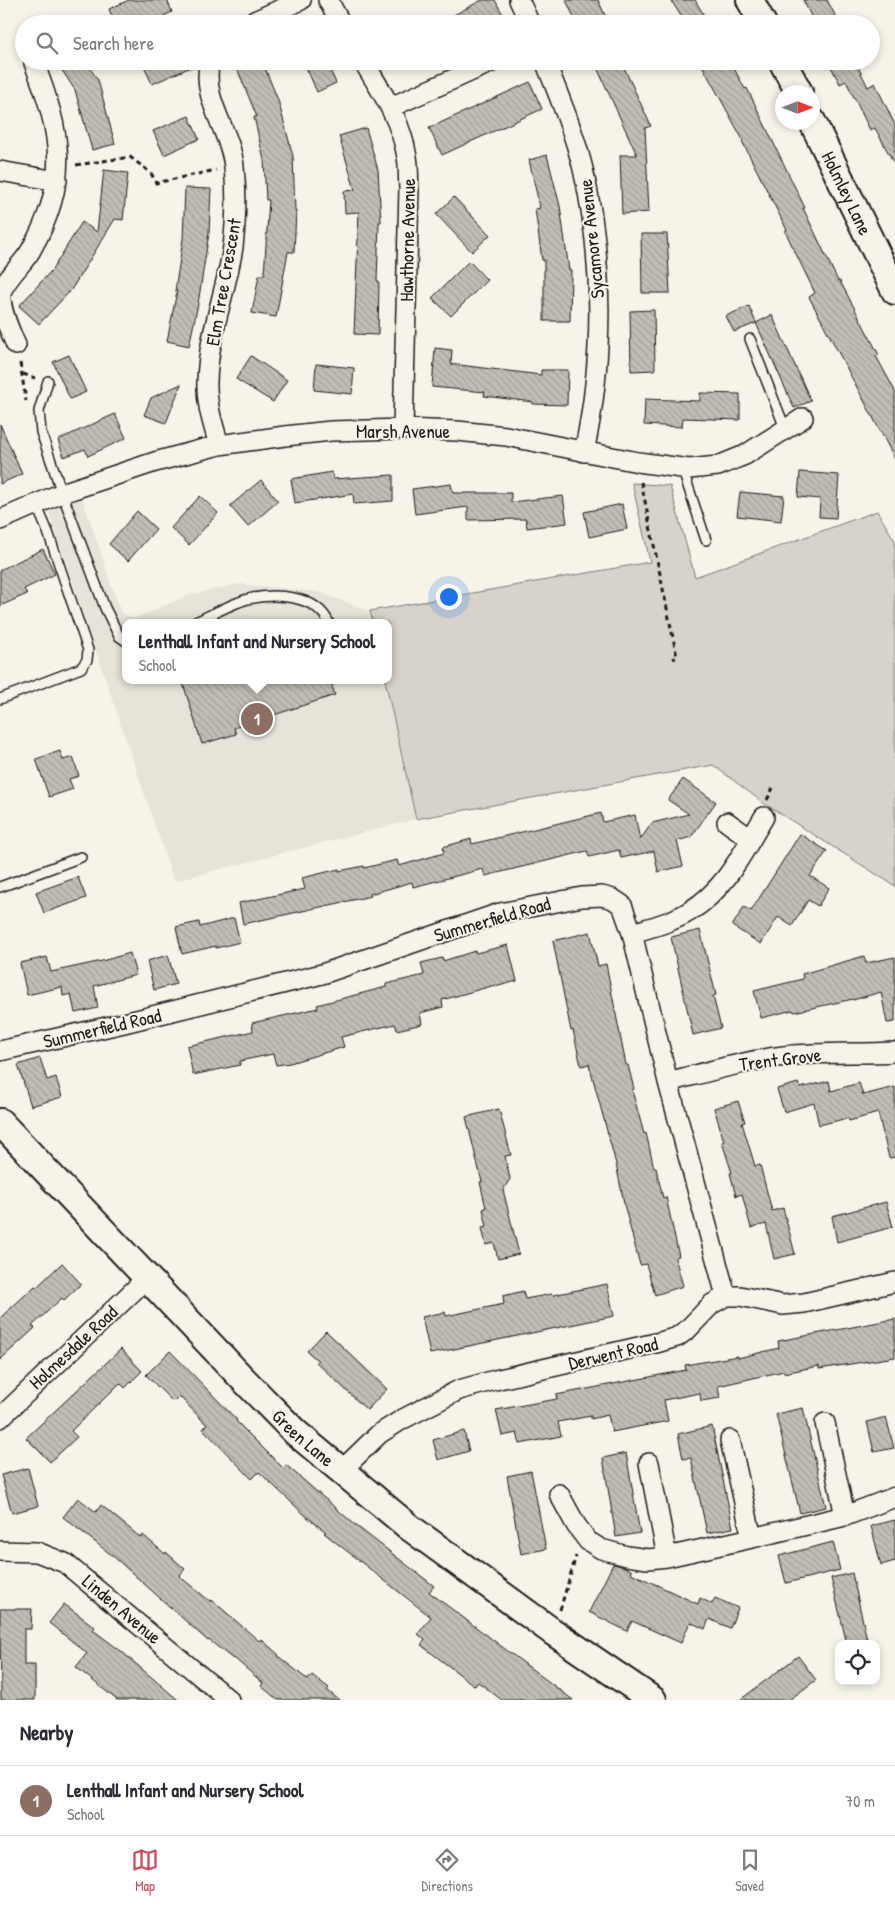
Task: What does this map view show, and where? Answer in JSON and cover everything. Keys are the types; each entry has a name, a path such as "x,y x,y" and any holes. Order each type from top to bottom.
{"main road":[{"path":"750,0 758,15"},
{"path":"787,70 795,85"},
{"name":"Holmley Lane","path":"816,130 895,291"},
{"name":"Green Lane","path":"0,1122 295,1432 409,1527 553,1632 653,1700"}],"street":[{"path":"268,15 301,0"},
{"path":"328,0 336,15"},
{"path":"519,0 526,15"},
{"path":"16,345 1,307 1,294 6,284 26,259 40,233 50,210 57,181 58,152 54,126 36,70"},
{"name":"Elm Tree Crescent","path":"207,70 208,88 230,149 234,166 236,206 233,248 208,368 209,409 219,445"},
{"name":"Hawthorne Avenue","path":"368,70 391,107 401,133 407,158 409,188 403,429"},
{"path":"391,107 474,70"},
{"name":"Sycamore Avenue","path":"548,70 567,118 583,168 592,215 598,265 596,370 590,427 584,452"},
{"path":"0,171 57,181"},
{"name":"Marsh Avenue","path":"0,520 62,493 155,462 219,445 285,436 331,431 403,429 457,431 506,436 638,462 682,468 718,466 745,455 803,418"},
{"path":"632,933 669,922 690,911 708,898 724,882 764,817"},
{"path":"727,822 751,839"},
{"name":"Summerfield Road","path":"0,1051 124,1023 322,974 500,913 556,901 602,896 612,899 622,905 632,933 668,1082 726,1296"},
{"name":"Trent Grove","path":"668,1082 736,1064 784,1056 895,1052"},
{"name":"Holmesdale Road","path":"0,1418 147,1278"},
{"path":"726,1296 740,1296 783,1305 797,1304 895,1282"},
{"name":"Derwent Road","path":"341,1471 379,1434 402,1419 459,1390 677,1337 688,1329 712,1304 726,1296"},
{"path":"825,1423 845,1516"},
{"path":"730,1440 752,1538"},
{"path":"649,1463 668,1557"},
{"path":"559,1494 576,1525 588,1541 600,1549 648,1559 668,1557 845,1516 895,1497"},
{"name":"Linden Avenue","path":"0,1551 38,1552 65,1563 229,1700"}],"lane":[{"path":"750,339 785,428"},
{"path":"48,382 39,410 41,432 105,608 119,636 122,638"},
{"path":"682,468 706,540"},
{"path":"0,699 81,668 87,660 88,650 48,532 36,504"},
{"path":"203,619 248,600 273,596 300,599 315,606 326,619"},
{"path":"0,887 81,857"}],"path":[{"path":"57,181 71,166 130,158 151,173 156,183 234,166"},
{"path":"16,345 23,374 27,413 39,410"},
{"path":"638,462 643,495 677,657 673,659"},
{"path":"553,1632 575,1557 588,1541"}],"shaded area":[{"path":"632,483 670,486 695,577 877,511 895,541 895,886 765,804 713,765 416,819 386,684 392,684 392,619 372,619 370,611 650,562"},
{"path":"82,497 121,613 134,619 122,619 122,684 386,684 416,819 174,881 48,510"},
{"path":"239,584 318,592 370,611 372,619 134,619 189,595"}],"building":[{"path":"129,0 167,0 172,12 166,15 111,15 109,9"},
{"path":"482,0 495,0 503,15 454,15"},
{"path":"566,0 598,0 605,15 573,15"},
{"path":"671,0 695,0 704,15 680,15"},
{"path":"803,0 827,0 835,15 810,15"},
{"path":"62,70 91,70 98,80 115,144 92,150 75,90"},
{"path":"146,70 184,70 152,84"},
{"path":"238,70 266,70 278,100 293,156 296,211 294,252 288,252 276,317 252,313 259,275 264,275 269,200 266,200 264,160 254,117 257,117"},
{"path":"307,70 330,70 336,83 317,92"},
{"path":"598,70 625,70 651,126 645,128 649,212 622,214 620,155 637,155"},
{"path":"705,70 735,70 745,89 747,88 838,281 840,281 879,355 876,356 895,391 895,459 809,297 815,293 743,140"},
{"path":"833,70 860,70 868,87 875,83 895,125 895,165 875,128 870,130 846,81 840,84"},
{"path":"530,82 542,109 442,155 429,128"},
{"path":"189,116 199,139 164,155 153,131"},
{"path":"366,128 378,170 381,222 379,222 377,281 379,281 378,335 354,334 359,212 345,213 344,191 355,190 339,136"},
{"path":"547,155 560,206 569,270 571,270 570,321 544,321 544,260 542,260 535,209 540,208 529,160"},
{"path":"104,170 128,173 123,220 115,219 71,290 39,324 19,306 52,270 82,222 97,232"},
{"path":"185,188 211,189 209,233 198,304 189,346 167,341 177,291 175,291 183,239"},
{"path":"454,197 490,235 472,252 436,214"},
{"path":"641,234 667,234 670,293 642,293"},
{"path":"469,261 487,280 451,316 432,298"},
{"path":"749,306 756,323 734,332 726,316"},
{"path":"654,310 655,370 631,371 630,311"},
{"path":"772,315 811,401 794,408 756,323"},
{"path":"435,348 452,350 451,364 541,375 541,370 568,370 567,405 533,404 533,402 484,396 485,392 432,387"},
{"path":"69,355 86,392 70,399 53,362"},
{"path":"251,356 287,380 273,402 236,379"},
{"path":"316,364 354,368 352,394 314,390"},
{"path":"181,384 166,423 144,415 151,398"},
{"path":"700,393 740,394 740,420 683,418 682,427 644,425 645,399 700,401"},
{"path":"115,414 126,438 88,456 85,449 64,457 58,440"},
{"path":"0,424 22,474 0,484"},
{"path":"332,472 333,479 393,475 393,501 354,504 353,494 295,503 291,479"},
{"path":"800,472 839,475 836,518 819,517 820,499 798,497"},
{"path":"261,480 278,501 248,527 230,506"},
{"path":"451,484 453,493 511,493 511,502 563,496 567,523 527,528 526,519 468,520 468,507 415,514 412,489"},
{"path":"740,492 784,496 781,521 737,516"},
{"path":"200,496 218,513 189,545 171,528"},
{"path":"622,504 627,529 589,537 584,512"},
{"path":"137,511 156,529 128,561 109,544"},
{"path":"43,549 55,574 24,589 27,594 0,606 0,570"},
{"path":"183,684 331,684 335,695 234,728 236,734 202,744"},
{"path":"60,751 63,760 73,757 79,776 69,779 73,789 49,797 36,759"},
{"path":"683,779 716,802 691,837 677,841 683,866 658,872 654,851 621,858 619,850 589,857 587,851 485,876 483,869 413,887 412,882 370,894 371,896 243,924 239,903 305,889 302,878 339,869 339,871 364,866 364,868 397,860 399,866 444,853 443,847 471,839 472,844 601,813 603,822 635,815 640,840 652,823 689,814 668,800"},
{"path":"800,834 827,851 810,876 829,888 818,906 808,900 792,926 778,917 761,944 732,926 744,907 751,911"},
{"path":"78,877 86,898 44,913 36,892"},
{"path":"234,918 240,942 182,954 176,927 199,922 200,927"},
{"path":"700,930 716,995 713,996 721,1028 693,1035 671,937"},
{"path":"590,932 598,966 606,964 626,1065 628,1065 634,1089 632,1090 644,1134 646,1133 663,1198 666,1197 679,1256 675,1257 683,1286 655,1295 646,1264 640,1265 616,1164 589,1064 581,1066 573,1030 571,1031 553,941"},
{"path":"508,945 517,981 495,987 495,985 442,1000 443,1007 420,1013 422,1024 397,1030 395,1024 341,1037 344,1047 290,1063 276,1065 273,1054 240,1061 240,1065 193,1075 187,1046 253,1031 252,1023 318,1008 317,1005 386,987 386,984 424,975 421,963 442,958 443,961 475,951 476,953"},
{"path":"130,953 136,975 94,986 98,1008 75,1013 71,994 63,996 62,987 27,995 20,963 47,957 51,972"},
{"path":"168,955 176,984 154,990 147,961"},
{"path":"864,956 866,963 895,957 895,1022 887,1023 881,992 853,1000 794,1012 793,1010 761,1018 754,991 803,979 802,974"},
{"path":"40,1058 47,1080 56,1077 62,1097 31,1106 18,1065"},
{"path":"829,1081 831,1091 859,1083 863,1095 895,1087 895,1157 889,1158 878,1113 849,1121 848,1118 819,1125 814,1103 784,1112 777,1089 798,1083 800,1088"},
{"path":"738,1101 745,1122 742,1123 755,1166 760,1165 772,1211 783,1208 795,1254 774,1259 766,1224 751,1228 742,1194 736,1196 730,1173 732,1173 722,1142 724,1141 714,1108"},
{"path":"499,1109 511,1155 505,1156 510,1179 503,1190 519,1254 498,1259 494,1243 486,1245 482,1228 487,1227 483,1209 486,1208 480,1182 482,1182 466,1117"},
{"path":"886,1202 893,1227 837,1242 832,1216"},
{"path":"62,1263 81,1284 64,1300 62,1298 32,1326 35,1328 0,1360 0,1318"},
{"path":"607,1284 614,1316 430,1354 422,1317 445,1312 446,1316 504,1304 503,1296 523,1291 525,1299"},
{"path":"895,1319 895,1357 819,1369 819,1366 784,1373 784,1371 718,1386 720,1398 701,1401 700,1393 664,1400 668,1421 612,1432 608,1415 591,1419 591,1416 558,1422 561,1436 520,1444 517,1433 502,1436 496,1410 557,1399 556,1395 686,1370 685,1365 738,1356 738,1358 779,1348 778,1341"},
{"path":"326,1331 387,1389 367,1410 316,1362 318,1361 307,1351"},
{"path":"121,1349 142,1371 125,1388 120,1383 71,1431 77,1437 50,1462 26,1438"},
{"path":"170,1351 283,1468 286,1465 354,1524 434,1586 429,1592 573,1700 502,1700 478,1682 475,1686 421,1645 425,1640 418,1634 431,1617 324,1533 326,1532 307,1517 259,1472 252,1479 203,1429 207,1425 179,1396 173,1402 146,1375"},
{"path":"803,1408 826,1507 800,1513 776,1414"},
{"path":"886,1417 894,1448 874,1452 867,1422"},
{"path":"712,1426 733,1528 707,1533 691,1458 683,1459 678,1434"},
{"path":"464,1431 469,1451 438,1460 433,1440"},
{"path":"626,1453 640,1533 616,1537 603,1458"},
{"path":"28,1468 38,1506 12,1513 1,1475"},
{"path":"531,1471 546,1549 521,1554 507,1476"},
{"path":"78,1498 96,1512 101,1505 141,1538 143,1535 165,1554 166,1552 185,1569 179,1576 211,1602 212,1600 259,1641 261,1639 278,1656 308,1680 312,1675 329,1688 327,1690 339,1700 278,1700 261,1686 263,1683 234,1658 208,1641 113,1556 63,1517"},
{"path":"895,1520 895,1561 881,1565 871,1526"},
{"path":"833,1542 840,1570 786,1583 779,1556"},
{"path":"613,1564 625,1567 632,1571 631,1573 698,1604 700,1598 712,1604 715,1598 738,1608 730,1628 709,1619 705,1629 690,1622 681,1643 632,1621 627,1631 589,1612"},
{"path":"852,1573 867,1640 846,1640 831,1578"},
{"path":"64,1604 95,1627 93,1630 121,1651 178,1700 117,1700 76,1667 87,1653 49,1623"},
{"path":"0,1609 32,1609 31,1629 24,1629 24,1665 35,1665 35,1700 1,1700"},
{"path":"798,1656 816,1680 789,1700 740,1700"}],"place":[{"name":"Lenthall Infant and Nursery School","path":"257,719"}]}
